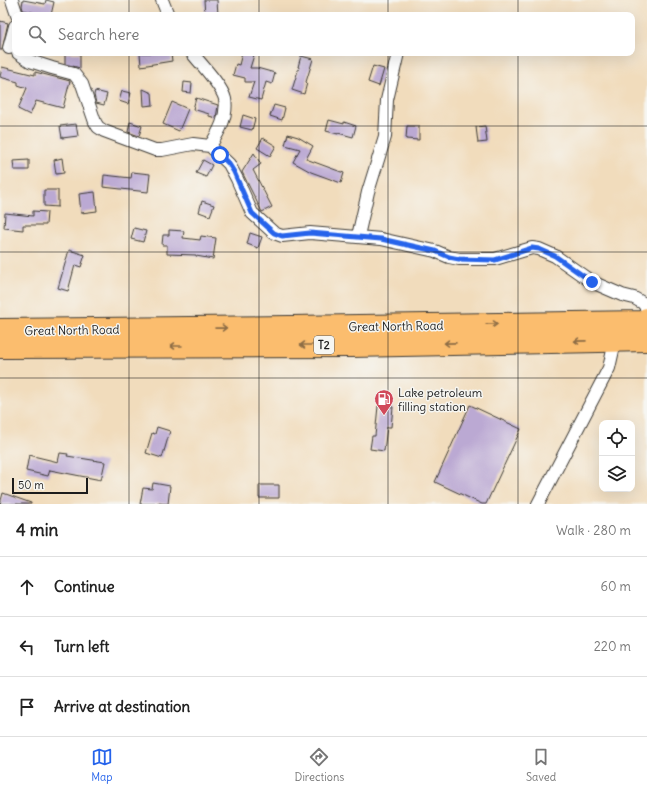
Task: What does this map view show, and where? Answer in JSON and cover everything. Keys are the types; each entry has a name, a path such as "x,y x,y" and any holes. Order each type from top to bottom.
{"highway":[{"name":"Great North Road","path":"0,347 352,346 616,331 644,322 647,319"},
{"name":"Great North Road","path":"0,330 290,328 616,331 647,340"}],"street":[{"path":"12,0 15,12"},
{"path":"162,0 167,12"},
{"path":"21,56 30,61 74,74 82,84 95,122 98,127 104,131 155,150 193,144 210,146 229,164 252,213 274,233 282,236 310,233 381,239 435,251 449,257 459,259 495,260 532,248 539,249 555,256 592,282 622,295 634,298 643,303 647,308"},
{"path":"195,56 209,73 225,98 226,104 222,125 210,146"},
{"path":"358,236 368,192 385,137 387,100 397,56"},
{"path":"538,504 609,368 616,331"}],"building":[{"path":"23,0 45,4 46,0 54,2 52,12 31,12 23,10"},
{"path":"204,0 217,0 218,12 205,12"},
{"path":"0,21 8,23 2,50 0,50"},
{"path":"65,56 80,56 80,68 65,64"},
{"path":"140,56 171,56 172,61 141,66"},
{"path":"241,56 254,56 250,68 257,68 275,73 272,84 266,82 261,100 249,97 254,82 245,82 245,78 233,75 236,64 239,65"},
{"path":"301,56 313,59 304,94 292,90"},
{"path":"373,66 384,69 379,86 368,82"},
{"path":"2,67 35,75 35,72 70,81 63,108 36,101 30,115 18,109 27,88 18,85 18,82 0,77"},
{"path":"184,82 192,83 191,93 183,92"},
{"path":"143,89 152,93 153,105 144,106"},
{"path":"95,91 107,94 104,105 96,103 94,95"},
{"path":"122,91 131,93 128,104 119,101"},
{"path":"196,98 218,105 216,118 193,109"},
{"path":"172,102 188,109 179,131 163,124"},
{"path":"274,105 285,108 282,120 270,116"},
{"path":"243,115 255,119 252,130 240,127"},
{"path":"329,120 344,124 344,122 356,126 353,137 326,131"},
{"path":"130,122 142,126 139,136 128,132"},
{"path":"76,124 78,136 62,138 60,126"},
{"path":"407,126 419,126 419,140 406,139"},
{"path":"485,126 487,142 478,143 476,127"},
{"path":"288,134 298,137 313,146 306,159 344,173 341,183 311,172 293,162 300,149 285,145"},
{"path":"263,138 276,146 270,156 257,148"},
{"path":"254,153 261,164 253,170 272,207 262,212 242,172"},
{"path":"62,158 64,173 56,174 54,160"},
{"path":"29,160 29,170 14,170 13,161"},
{"path":"203,160 212,165 206,177 196,173"},
{"path":"132,172 150,174 148,192 103,187 104,175 131,178"},
{"path":"44,190 58,190 58,207 44,206"},
{"path":"95,192 97,211 81,213 79,194"},
{"path":"202,201 214,205 210,216 199,212"},
{"path":"33,211 47,212 46,225 23,225 23,230 4,228 5,213 33,216"},
{"path":"134,228 146,231 143,242 131,239"},
{"path":"169,230 184,231 183,238 200,240 201,236 216,238 213,259 196,255 167,254 167,245 162,245 163,235 169,235"},
{"path":"250,233 262,237 258,248 247,244"},
{"path":"69,250 85,255 81,267 75,265 68,291 58,288"},
{"path":"470,405 521,429 486,504 482,504 435,482"},
{"path":"378,406 393,407 391,427 387,427 384,451 370,449 372,436 375,436"},
{"path":"157,427 170,431 162,458 146,453 152,433 155,434"},
{"path":"60,453 68,454 67,456 105,462 101,480 50,470 48,476 26,471 29,455 58,462"},
{"path":"153,483 170,486 168,504 140,504 143,488 152,489"},
{"path":"259,485 279,485 279,498 259,498"},
{"path":"3,493 31,503 31,504 0,504"}],"place":[{"name":"Lake petroleum filling station","path":"384,416"}],"route":[{"path":"220,155 229,164 234,172 252,213 274,233 282,236 310,233 381,239 435,251 449,257 459,259 495,260 532,248 539,249 555,256 592,282"}]}
